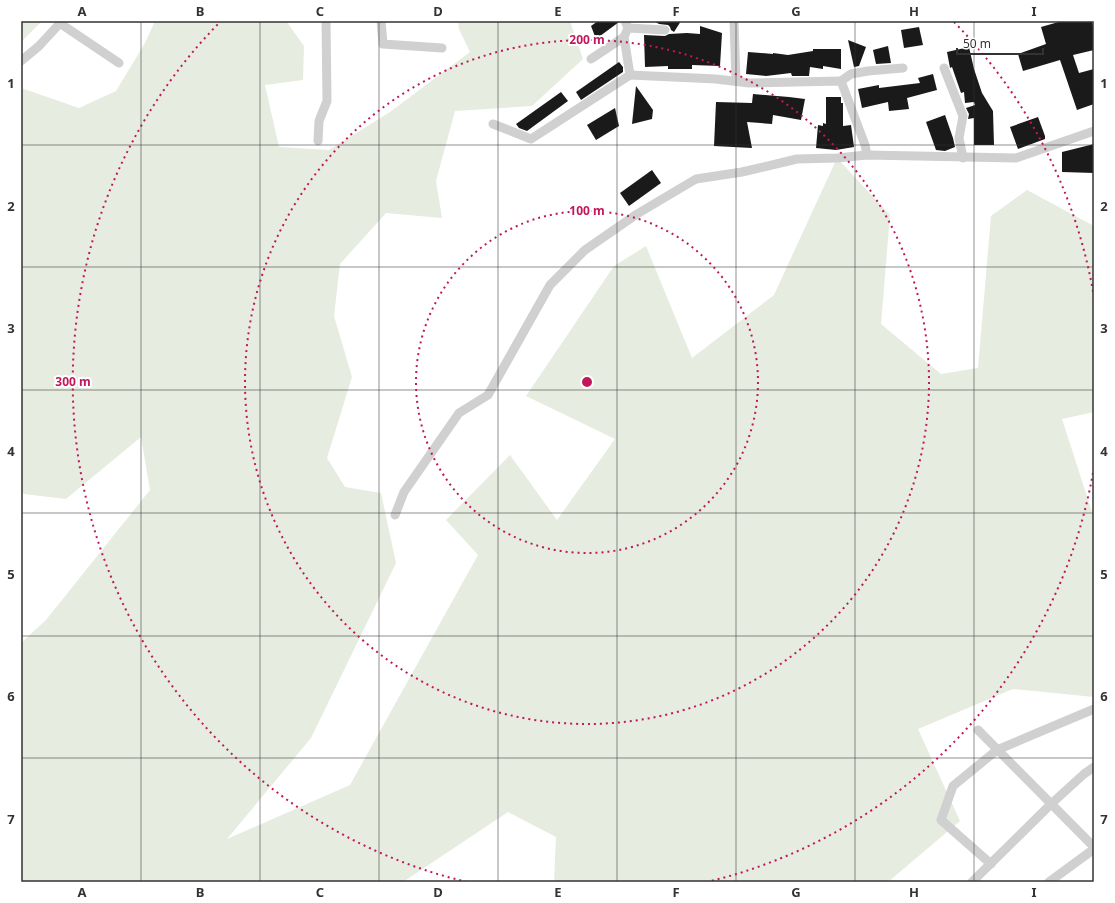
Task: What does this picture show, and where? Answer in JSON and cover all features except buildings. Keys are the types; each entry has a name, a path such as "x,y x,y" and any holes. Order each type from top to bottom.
{"street":[{"path":"318,141 319,121 327,101 326,21"},
{"path":"381,21 383,44 442,48"},
{"path":"734,21 736,81"},
{"path":"21,61 39,46 61,22 119,63"},
{"path":"630,75 624,37 626,25 665,30"},
{"path":"591,59 624,37"},
{"path":"493,124 531,139 630,75 749,82 841,81 851,74 903,68"},
{"path":"944,68 963,116 959,138 963,158"},
{"path":"841,81 865,145 867,155"},
{"path":"395,515 404,492 459,414 488,395 550,285 585,250 637,214 696,180 742,172 797,159 837,158 867,155 1016,158 1094,131"},
{"path":"991,864 941,820 953,786 997,750 1094,709"},
{"path":"978,730 1094,848 1049,882"},
{"path":"972,882 1051,804 1084,774 1094,767"}],"shaded area":[{"path":"21,21 42,21 21,42"},
{"path":"155,21 286,21 304,46 303,80 265,85 279,147 329,150 390,112 470,52 459,29 458,21 570,21 583,59 532,106 455,111 436,181 442,218 386,213 340,264 334,316 352,377 327,458 345,487 381,493 396,563 311,738 227,839 350,785 478,555 446,520 510,455 557,520 615,439 526,396 614,266 646,246 692,358 774,295 837,158 890,215 881,324 941,374 978,368 991,216 1027,190 1094,226 1094,412 1062,419 1094,518 1094,697 1013,689 918,729 960,821 888,882 554,882 556,837 508,812 403,882 21,882 21,643 46,620 150,490 141,437 66,499 24,494 21,491 21,88 79,108 116,91 145,43"}]}
